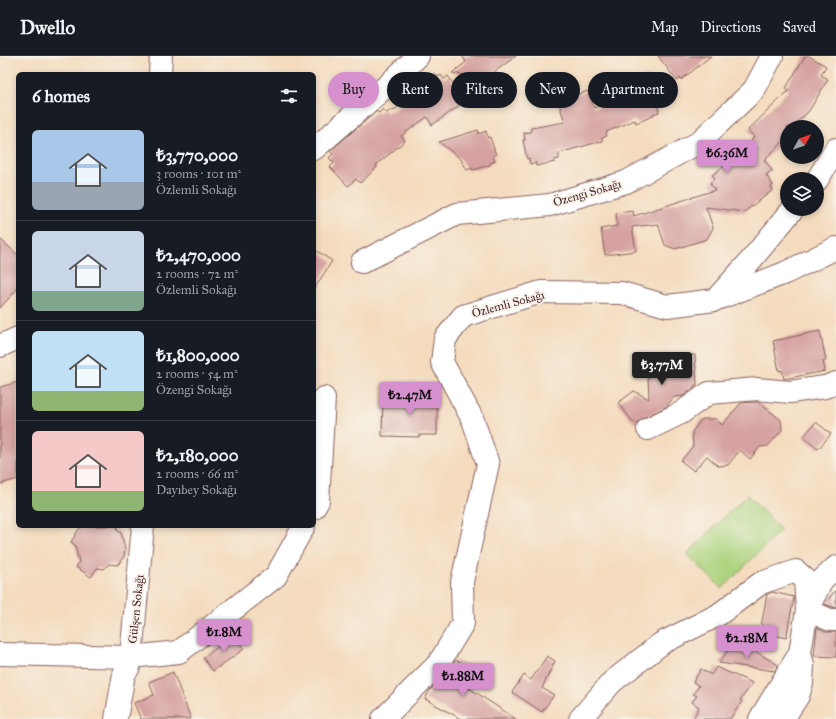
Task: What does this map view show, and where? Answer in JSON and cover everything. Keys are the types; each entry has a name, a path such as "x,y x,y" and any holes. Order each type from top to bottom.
{"street":[{"path":"160,72 161,56"},
{"path":"316,146 390,83 418,56"},
{"name":"Özengi Sokağı","path":"362,262 457,214 550,204 626,182 698,143 754,90 772,56"},
{"path":"822,172 836,149"},
{"path":"715,300 751,260 787,216"},
{"name":"Özlemli Sokağı","path":"383,719 439,663 463,623 462,582 488,464 473,420 442,362 445,340 463,316 541,292 622,293 667,306 715,300 785,272 836,248"},
{"path":"0,346 16,339"},
{"path":"648,429 681,413 709,393 757,389 790,392 825,387 836,382"},
{"path":"316,504 318,501 324,398"},
{"name":"Gülşen Sokağı","path":"0,654 131,657 143,528"},
{"path":"116,719 124,674 129,667 131,657 180,652 276,576 303,528"},
{"path":"807,610 822,580 836,567"},
{"path":"580,719 612,682 662,643 718,615 762,583 796,572 804,579 807,610 800,653 760,719"},
{"path":"807,610 830,620 836,620"},
{"path":"783,719 798,696 802,684 803,665 800,653"}],"green space":[{"path":"747,495 781,530 722,589 687,554"}],"building":[{"path":"462,56 516,56 494,72 453,72 466,62"},
{"path":"658,56 711,56 681,80 680,78 678,80 678,72 670,72"},
{"path":"805,56 809,56 826,66 821,75 828,79 809,111 799,120 780,120 780,145 764,160 772,170 766,175 773,185 771,187 773,190 744,212 706,207 713,228 707,239 675,249 665,245 658,224 632,227 636,251 605,255 601,229 617,226 616,213 633,211 634,216 715,190 710,183 715,178 712,175 731,161 733,164 757,146 751,140 754,137 748,130 789,90 786,88"},
{"path":"448,76 451,80 451,108 456,108 432,125 427,117 401,136 405,141 376,165 377,167 360,183 356,179 348,186 330,167 334,163 329,158 333,154 330,151 377,111 379,113 383,109 387,113 391,110 393,111 397,108 443,108 443,78 444,79"},
{"path":"588,91 588,108 658,108 659,112 636,123 635,120 606,132 607,136 602,138 602,141 559,153 559,159 554,160 555,162 536,166 536,163 530,164 529,158 527,159 523,140 525,140 524,133 531,132 531,128 565,122 560,108 580,108 580,94"},
{"path":"478,130 479,134 486,131 488,138 490,137 496,155 493,156 495,161 490,163 490,165 473,170 472,168 467,170 461,159 439,142"},
{"path":"0,239 16,253 16,290 0,308"},
{"path":"316,250 332,261 316,286"},
{"path":"820,331 826,361 823,361 825,371 784,379 782,370 779,371 773,341"},
{"path":"695,355 697,385 683,396 674,397 666,407 643,418 637,423 633,422 618,403 634,391 649,399 647,358"},
{"path":"16,383 16,480 0,484 0,387"},
{"path":"398,392 434,396 434,406 437,408 437,435 419,435 419,437 382,436 383,399 398,399"},
{"path":"758,402 781,420 782,430 768,446 760,447 750,459 740,450 728,465 718,466 707,456 694,471 681,461 693,446 692,432 702,419 716,419 722,425 741,403"},
{"path":"816,422 831,434 818,449 803,437"},
{"path":"117,528 118,531 121,533 125,549 124,556 118,565 109,564 104,569 97,568 91,577 76,567 79,562 75,545 71,542 79,529"},
{"path":"836,590 836,608 824,604"},
{"path":"772,592 794,597 786,638 760,632 767,594"},
{"path":"817,628 825,632 836,632 836,657 814,656"},
{"path":"234,635 244,649 213,671 203,658"},
{"path":"734,642 744,648 750,648 778,665 775,671 719,663"},
{"path":"547,656 555,661 542,688 554,695 542,712 512,692 524,675 531,680"},
{"path":"456,660 471,668 466,676 470,678 466,686 516,719 461,719 425,699 430,690 448,672"},
{"path":"716,667 753,683 740,700 742,701 730,719 693,719 699,707 692,702 697,696 693,694 699,686 693,682 701,669 711,675"},
{"path":"173,672 191,719 141,719 134,703 154,695 149,682"}]}
